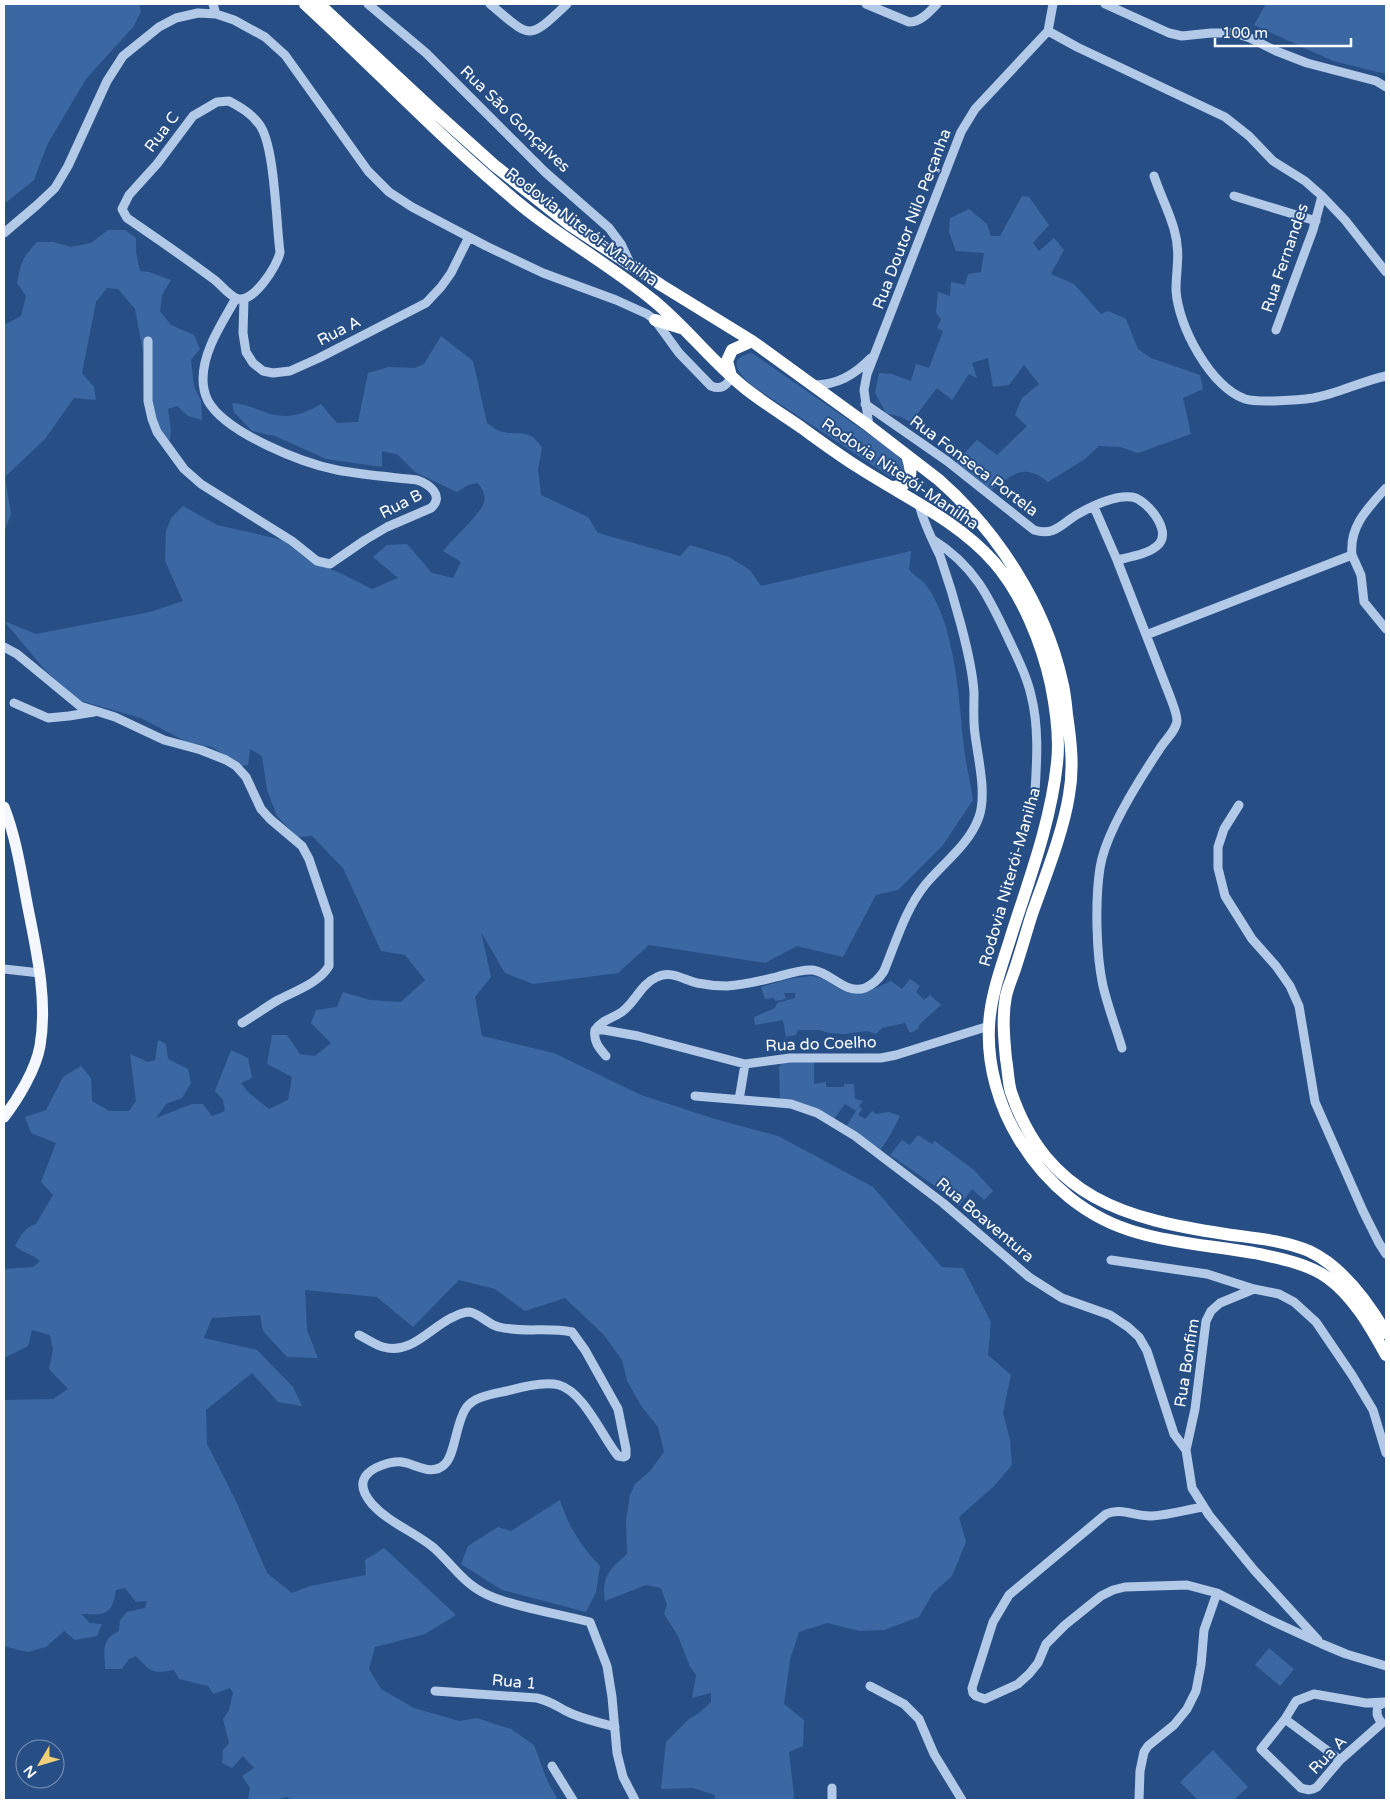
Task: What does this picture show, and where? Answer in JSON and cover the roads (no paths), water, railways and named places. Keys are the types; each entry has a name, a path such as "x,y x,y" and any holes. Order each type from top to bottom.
{"highway":[{"name":"Rodovia Niterói-Manilha","path":"305,4 485,174 541,220 653,300 748,391 857,466 953,526 994,562 1007,580 1030,622 1042,651 1051,684 1057,723 1057,761 1046,820 996,984 988,1026 990,1052 1004,1112 1018,1139 1040,1170 1071,1200 1088,1211 1114,1225 1143,1234 1274,1257 1298,1264 1327,1277 1348,1297 1366,1320 1386,1355"},
{"name":"Rodovia Niterói-Manilha","path":"319,4 434,112 494,165 570,224 631,265 752,341 869,426 949,489 1008,558 1031,598 1048,634 1062,682 1072,764 1069,796 1057,840 1006,996 1004,1027 1010,1089 1024,1124 1033,1139 1067,1178 1102,1202 1143,1218 1162,1223 1284,1243 1310,1252 1335,1268 1355,1289 1376,1314 1386,1333"},
{"path":"655,320 684,329"},
{"path":"732,377 727,361 732,350 752,341"},
{"path":"892,487 902,486 908,481 911,469 907,456"}],"main road":[{"path":"4,807 20,864 40,973 42,1018 40,1048 28,1079 4,1116"}],"street":[{"path":"213,4 216,14"},
{"name":"Rua São Gonçalves","path":"368,4 426,53 545,172 609,228 621,244 631,265"},
{"path":"490,4 525,32 531,32 546,24 567,4"},
{"path":"866,4 909,22 921,19 937,4"},
{"path":"1053,4 1048,32 1225,117 1249,136 1273,161 1305,181 1322,196 1345,220 1386,272"},
{"path":"1105,4 1168,33 1182,36 1235,33 1307,63 1376,80 1386,87"},
{"path":"4,233 55,188 68,166 107,81 123,56 154,30 176,18 198,13 216,14 234,20 265,37 285,55 368,171 389,192 412,207 486,246 543,273 616,300 647,314 655,320 679,353 711,386 722,387 728,384 732,377"},
{"name":"Rua Doutor Nilo Peçanha","path":"869,426 864,390 867,374 961,132 975,110 1048,32"},
{"name":"Rua C","path":"229,101 246,110 260,124 266,138 270,156 280,252 273,269 253,294 240,298 127,218 122,209 129,195 157,164 193,116 217,102 229,101"},
{"path":"1154,176 1174,230 1179,256 1176,289 1178,304 1184,323 1206,365 1219,382 1246,400 1288,400 1326,395 1386,376"},
{"path":"1234,196 1281,212 1316,221"},
{"name":"Rua Fernandes","path":"1276,330 1316,221 1322,196"},
{"name":"Rua A","path":"240,298 246,352 253,363 263,371 273,373 290,371 426,303 451,273 469,237"},
{"name":"Rua B","path":"148,340 148,401 152,420 158,432 184,469 209,489 292,541 317,561 330,564 387,527 435,505 437,497 427,483 417,480 337,470 291,456 252,438 232,426 216,412 207,400 203,380 204,366 209,350 240,298"},
{"name":"Rua Doutor Nilo Peçanha","path":"813,386 834,384 847,378 875,354"},
{"name":"Rua Fonseca Portela","path":"865,404 954,466 1034,530 1042,532 1052,531 1078,514 1109,500 1134,497 1144,504 1158,519 1163,534 1161,542 1153,549 1117,560"},
{"path":"1385,627 1364,602 1361,575 1352,555 1351,543 1354,531 1371,505 1386,488"},
{"path":"606,1056 598,1047 594,1036 598,1024 622,1012 633,1003 642,988 658,976 670,975 695,983 728,986 748,984 812,970 821,972 849,988 859,990 871,985 879,979 884,971 908,912 925,886 975,828 980,816 982,801 974,732 974,691 962,628 946,575 919,504"},
{"path":"1094,507 1117,560 1177,719 1174,729 1159,749 1129,799 1109,838 1100,868 1097,916 1100,967 1122,1048"},
{"path":"932,539 950,551 969,569 990,600 1022,669 1031,695 1034,712 1037,754 1036,791"},
{"path":"1146,635 1352,555"},
{"path":"4,647 17,654 80,706 94,712 115,717 164,740 201,750 236,766 246,777 262,809 270,819 302,846 309,859 328,918 329,966 326,972 315,980 276,1001 242,1023"},
{"path":"14,703 48,718 94,712"},
{"path":"1239,805 1224,829 1218,847 1218,868 1225,896 1252,939 1276,966 1290,986 1299,1006 1315,1102 1362,1211 1386,1254"},
{"path":"4,970 40,973"},
{"name":"Rua do Coelho","path":"595,1030 638,1036 745,1064 790,1058 881,1058 988,1026"},
{"path":"739,1100 745,1064"},
{"name":"Rua Boaventura","path":"695,1096 791,1104 817,1113 854,1136 943,1203 1030,1277 1062,1298 1110,1315 1128,1327 1139,1337 1146,1351 1174,1434 1186,1450"},
{"path":"1111,1260 1207,1274 1254,1289 1279,1294 1294,1302 1316,1322 1338,1353 1373,1410 1386,1453"},
{"name":"Rua Bonfim","path":"1254,1289 1220,1303 1210,1311 1206,1321 1195,1409 1186,1450 1192,1488 1203,1507 1254,1570 1322,1644"},
{"path":"359,1336 382,1347 403,1348 437,1326 459,1314 468,1312 498,1327 521,1330 558,1329 572,1332 585,1350 618,1409 626,1456 618,1456 588,1409 569,1390 559,1385 526,1386 482,1397 466,1407 460,1421 450,1459 444,1466 432,1470 402,1462 384,1465 374,1469 365,1476 362,1484 364,1493 373,1505 434,1548 453,1570 473,1588 494,1598 590,1622 606,1666 615,1727 616,1753 623,1777 635,1800"},
{"path":"1203,1507 1154,1516 1122,1510 1106,1514 1009,1595 993,1622 972,1688 973,1693 985,1699 1018,1684 1038,1663 1046,1644 1065,1625 1089,1604 1113,1590 1125,1587 1188,1585 1217,1593 1322,1644 1346,1654 1386,1666"},
{"path":"1139,1800 1140,1771 1144,1752 1187,1710 1196,1691 1201,1665 1204,1630 1217,1593"},
{"path":"870,1686 904,1704 919,1719 934,1754 962,1800"},
{"name":"Rua 1","path":"435,1692 537,1698 551,1702 566,1712 615,1727"},
{"path":"1340,1760 1286,1719 1296,1701 1314,1694 1366,1703 1385,1702"},
{"path":"1384,1724 1378,1718 1376,1712 1378,1706 1385,1702"},
{"name":"Rua A","path":"1286,1719 1261,1749 1266,1756 1301,1788 1308,1790 1317,1787 1340,1760 1384,1724"},
{"path":"552,1766 573,1800"},
{"path":"832,1788 832,1800"}]}
